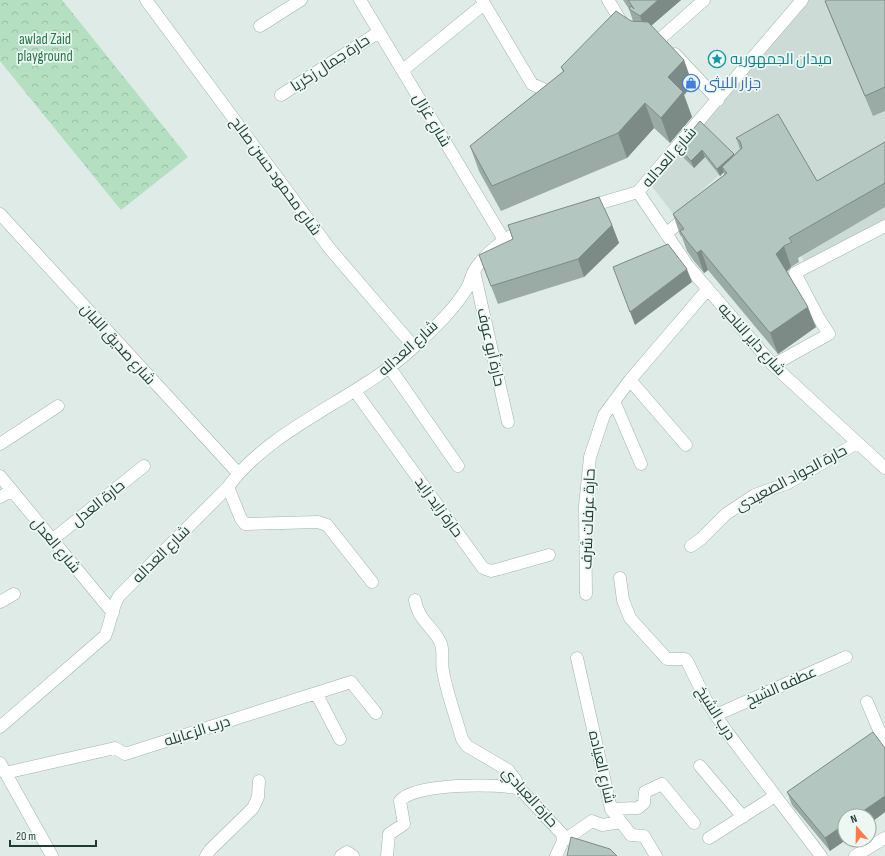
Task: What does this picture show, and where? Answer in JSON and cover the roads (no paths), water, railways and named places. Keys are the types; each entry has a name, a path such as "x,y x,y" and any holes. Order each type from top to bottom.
{"street":[{"name":"شارع محمود حسن صالح","path":"146,0 330,249 414,347"},
{"path":"260,26 301,0"},
{"name":"شارع غزال","path":"360,0 504,240"},
{"path":"608,0 627,29 614,37"},
{"path":"644,39 660,39 704,0"},
{"name":"شارع العداله","path":"577,210 638,192 802,0"},
{"path":"402,70 483,2 532,84 549,92 561,88 566,83"},
{"name":"حارة جمال زكريا","path":"281,95 379,32"},
{"path":"660,39 718,100"},
{"name":"شارع داير الناحيه","path":"638,192 666,234 707,290 773,365 856,443 885,468"},
{"path":"666,234 695,208"},
{"name":"شارع صديق اللبان","path":"0,214 238,473"},
{"name":"شارع العداله","path":"0,727 105,636 111,624 114,604 119,596 228,487 238,473 272,444 390,368 414,347 453,306 467,288 474,271 486,256 504,240 535,224"},
{"path":"773,365 830,334 818,317 795,273 885,226"},
{"name":"حارة أبو عوف","path":"474,271 508,422"},
{"name":"حارة عرفات شرف","path":"586,594 585,506 590,457 604,415 630,380 707,290"},
{"path":"390,368 458,466"},
{"path":"630,380 686,445"},
{"name":"حارة زايد زايد","path":"355,391 483,568 491,571 549,555"},
{"path":"614,401 641,464"},
{"path":"0,444 58,406"},
{"name":"حارة الجواد الصعيدى","path":"691,546 701,539 726,514 755,495 788,483 856,443"},
{"name":"حارة العدل","path":"52,540 144,466"},
{"name":"شارع العدل","path":"0,476 113,613"},
{"path":"228,487 240,519 245,524 318,522 327,525 372,582"},
{"path":"0,497 12,491"},
{"name":"درب الشيخ","path":"620,578 623,600 630,618 667,659 685,659 687,661 706,700 716,715 821,856"},
{"path":"0,602 14,594"},
{"name":"حارة العبادي","path":"415,600 417,610 422,620 430,628 440,644 442,671 462,739 467,746 508,770 520,789 562,834 563,841 556,856"},
{"name":"شارع العياده","path":"576,658 611,809 630,835 644,836 656,856"},
{"name":"عطفه الشيخ","path":"716,715 846,658"},
{"name":"درب الزعابله","path":"3,768 115,748 125,754 352,682 376,713"},
{"path":"316,693 340,739"},
{"path":"867,702 885,744"},
{"path":"700,766 743,817"},
{"path":"3,768 52,856"},
{"path":"206,856 210,850 253,808 258,797 259,781"},
{"path":"611,809 638,808 644,803 645,792 662,784 694,822"},
{"path":"387,856 389,834 404,824 400,801 407,794 441,787 479,785 520,789"},
{"path":"709,838 776,796"},
{"path":"563,841 592,821 602,825 621,822"},
{"path":"855,856 885,838"},
{"path":"341,856 347,852 352,856"}],"place":[{"name":"ميدان الجمهوريه","path":"717,59"},
{"name":"جزار الليثى","path":"691,83"}],"park label":[{"name":"awlad Zaid playground","path":"45,48"}]}
